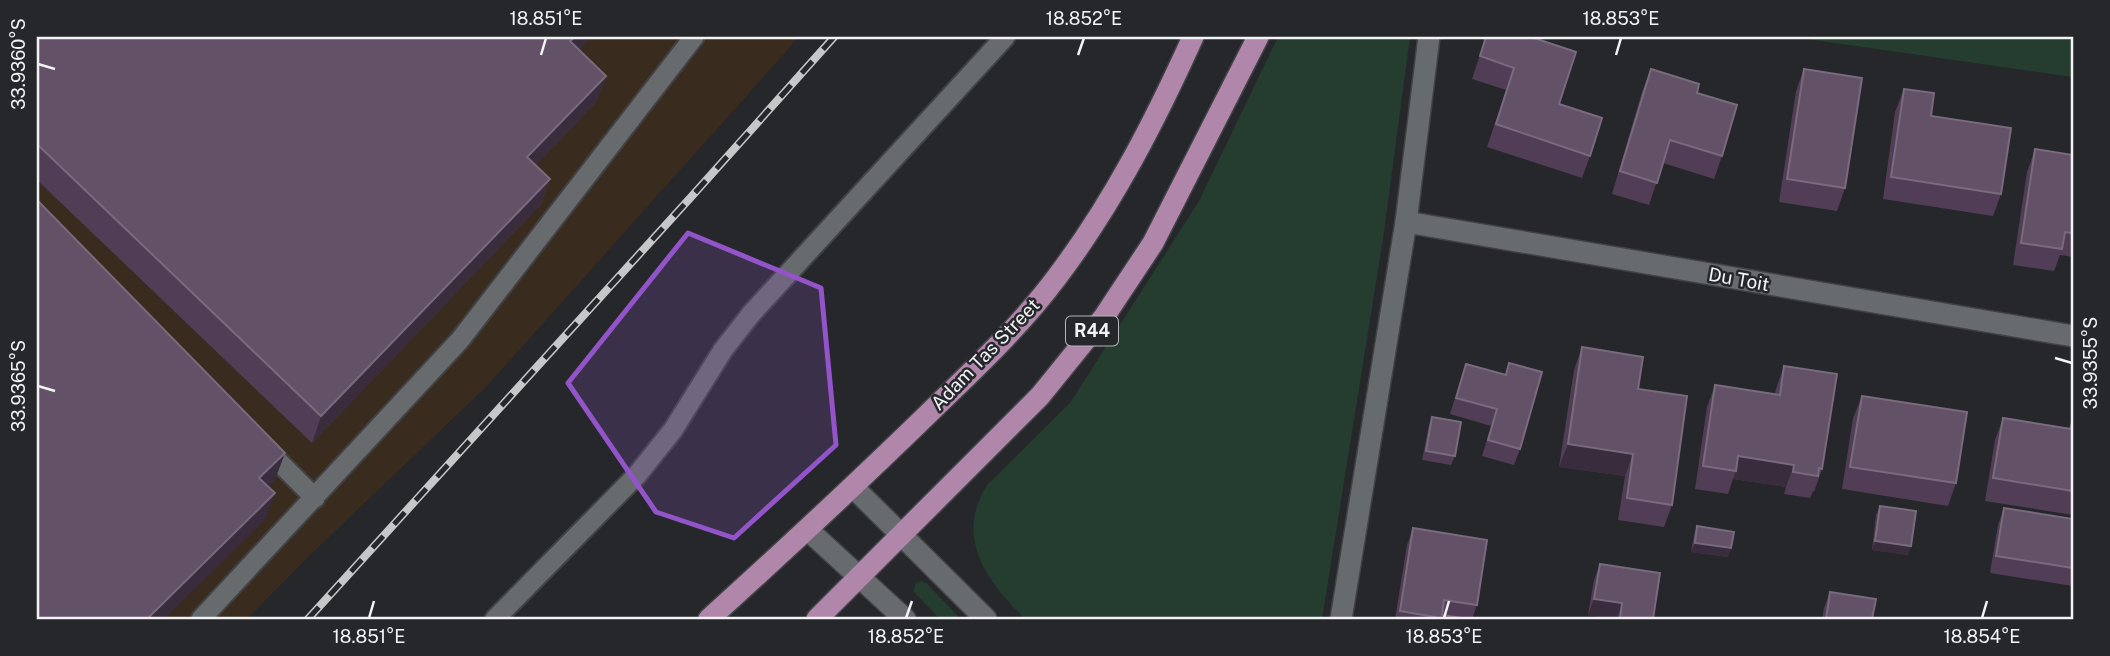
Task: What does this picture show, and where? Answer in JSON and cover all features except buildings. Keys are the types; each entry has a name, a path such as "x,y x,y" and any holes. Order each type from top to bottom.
{"main road":[{"name":"Adam Tas Street","path":"709,619 808,530 1000,345 1057,278 1112,195 1161,108 1193,37"},
{"name":"R44","path":"817,619 1040,396 1104,317 1153,243 1258,37"}],"street":[{"path":"1341,619 1406,222 1429,37"},
{"name":"Du Toit","path":"1406,222 2073,337"},
{"path":"853,487 986,619"},
{"path":"808,530 905,619"}],"lane":[{"path":"201,619 460,340 694,37"},
{"path":"495,619 636,475 673,430 723,350 751,314 1005,37"},
{"path":"247,430 314,498"}],"highlighted area":[{"path":"688,233 821,288 836,445 734,538 656,512 568,383"}],"shaded area":[{"path":"37,37 799,37 486,387 247,619 37,619"}],"green space":[{"path":"1278,37 1410,37 1383,239 1322,619 1025,619 998,589 979,558 974,523 978,504 987,485 1070,403 1199,201"},
{"path":"1793,37 2073,37 2073,77"},
{"path":"921,581 961,619 940,619 914,592 915,584"}],"railway":[{"path":"308,619 834,37"}]}
